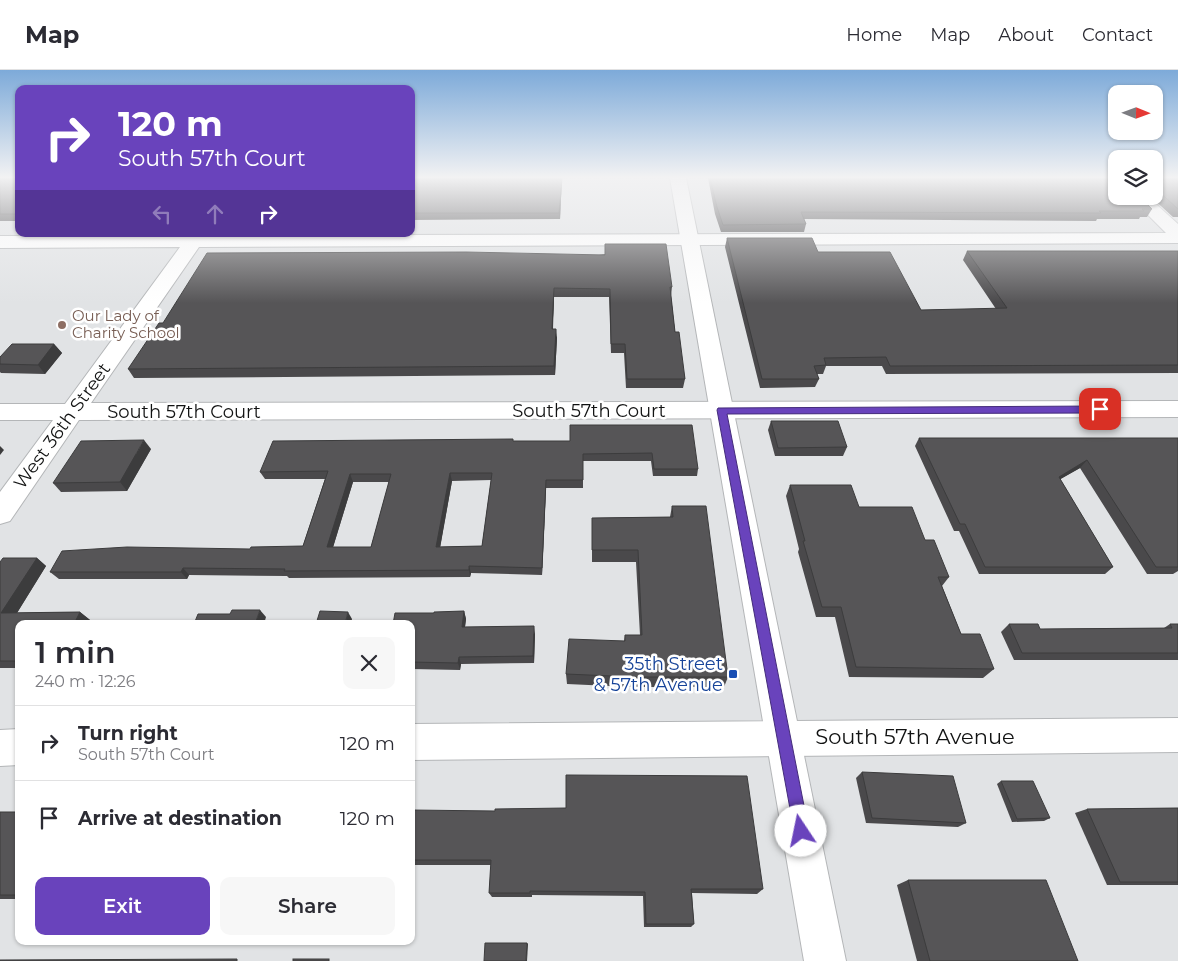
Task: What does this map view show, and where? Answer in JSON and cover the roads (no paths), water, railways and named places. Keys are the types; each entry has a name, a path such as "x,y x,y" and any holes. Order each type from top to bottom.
{"street":[{"path":"686,220 825,961"},
{"path":"1162,220 1178,234"},
{"path":"0,242 194,241 233,237 690,240 1178,238"},
{"name":"West 36th Street","path":"0,513 194,241"},
{"name":"South 57th Court","path":"0,412 1178,409"},
{"name":"South 57th Avenue","path":"415,742 1178,735"},
{"path":"0,748 15,747"}],"place":[{"name":"Our Lady of Charity School","path":"62,325"},
{"name":"35th Street & 57th Avenue","path":"733,674"}]}
